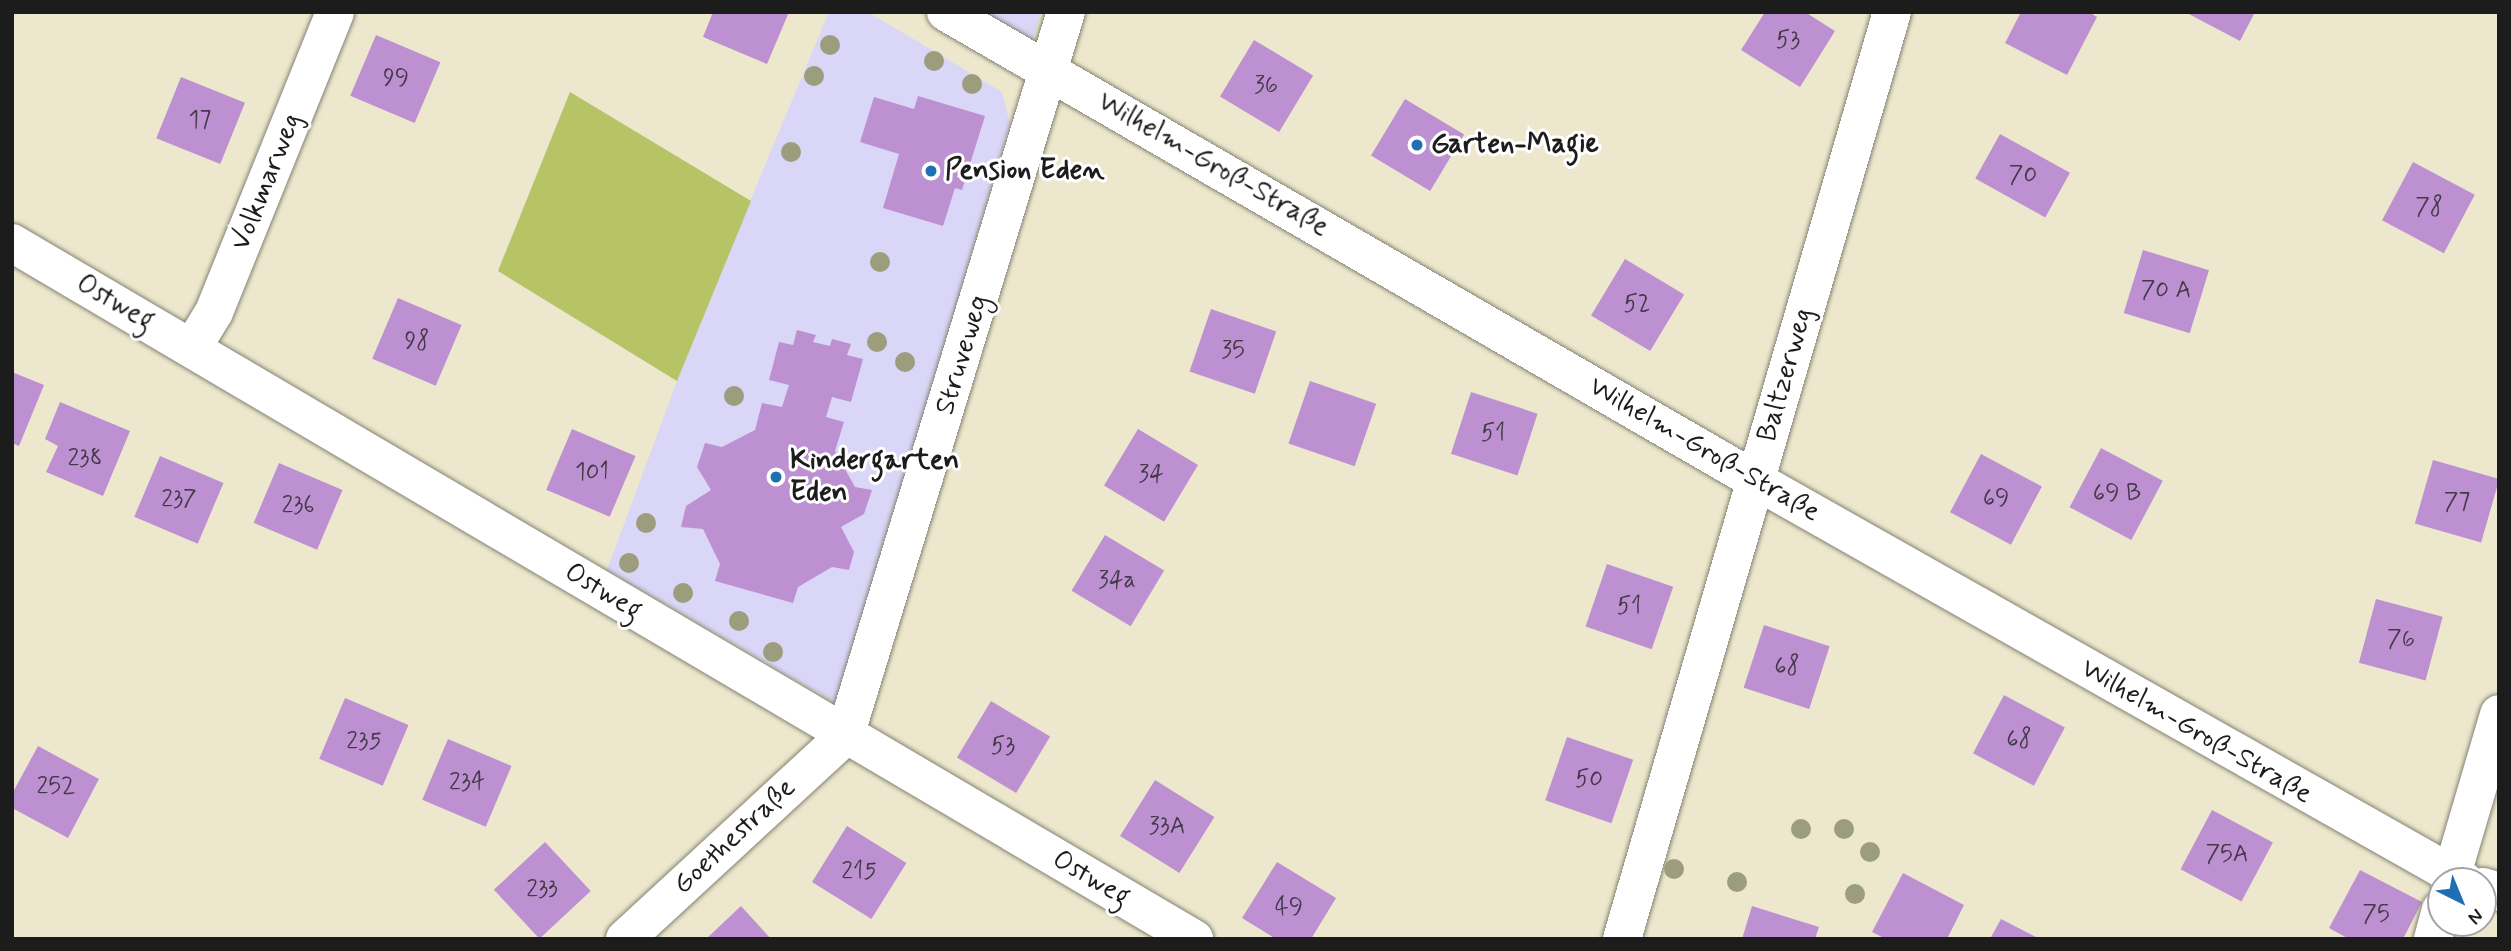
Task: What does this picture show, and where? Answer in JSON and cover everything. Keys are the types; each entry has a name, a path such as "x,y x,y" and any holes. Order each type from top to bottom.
{"street":[{"name":"Volkmarweg","path":"192,348 214,312 335,12"},
{"name":"Wilhelm-Groß-Straße","path":"946,12 1051,70 2427,869"},
{"name":"Struveweg","path":"845,736 1051,70 1066,12"},
{"name":"Baltzerweg","path":"1622,939 1892,12"},
{"name":"Ostweg","path":"12,243 845,736 1194,939"},
{"path":"2463,867 2499,714"},
{"name":"Goethestraße","path":"625,939 845,736"}],"shaded area":[{"path":"829,12 868,12 1002,92 1010,123 839,705 607,570 677,381 498,271 570,92 750,201"},
{"path":"965,12 1041,12 1030,49"}],"green space":[{"path":"570,92 751,201 677,381 498,271"}],"building":[{"path":"713,12 789,12 767,64 703,37"},
{"path":"1765,12 1805,12 1835,31 1800,87 1741,50"},
{"path":"2021,12 2089,12 2097,17 2067,75 2005,43"},
{"path":"2185,12 2255,12 2240,41"},
{"path":"376,35 440,62 415,123 350,96"},
{"path":"1254,40 1313,76 1279,132 1220,97"},
{"path":"181,77 245,103 220,164 156,138"},
{"name":"Pension Eden","path":"918,96 985,116 962,190 955,188 943,226 883,208 899,154 860,142 874,97 914,109"},
{"name":"Garten-Magie","path":"1405,99 1464,135 1430,191 1371,156"},
{"path":"2000,134 2070,173 2045,217 1975,179"},
{"path":"2413,162 2475,195 2444,253 2382,220"},
{"path":"2143,250 2209,270 2190,333 2124,313"},
{"path":"1625,259 1684,295 1650,351 1591,316"},
{"path":"398,298 462,325 436,386 372,359"},
{"path":"1211,309 1276,331 1255,394 1190,371"},
{"name":"Kindergarten Eden","path":"797,330 816,335 813,342 830,346 832,339 851,344 847,355 863,359 851,402 832,397 826,417 844,422 835,451 855,487 872,490 864,514 841,527 854,552 849,570 832,567 798,587 793,603 715,581 720,564 703,529 681,527 686,506 711,490 697,467 705,443 722,447 755,430 762,403 782,407 789,385 769,380 779,342 793,345"},
{"path":"12,372 44,385 19,446 12,443"},
{"path":"1310,381 1376,404 1355,466 1289,443"},
{"path":"1471,392 1538,414 1517,475 1451,454"},
{"path":"60,402 130,431 103,496 46,472 58,446 45,439"},
{"path":"572,429 636,456 610,517 546,490"},
{"path":"1138,429 1198,465 1164,522 1104,486"},
{"path":"2101,448 2163,481 2131,540 2070,507"},
{"path":"1981,454 2042,486 2011,545 1950,512"},
{"path":"160,456 224,483 198,544 134,517"},
{"path":"2433,460 2499,479 2481,542 2415,523"},
{"path":"279,463 343,490 317,550 254,523"},
{"path":"1105,535 1164,571 1131,626 1072,591"},
{"path":"1607,564 1673,587 1652,649 1586,626"},
{"path":"2376,599 2443,617 2426,681 2359,663"},
{"path":"1764,625 1830,646 1809,709 1744,688"},
{"path":"2004,695 2065,727 2034,786 1973,753"},
{"path":"345,698 409,725 383,786 319,759"},
{"path":"991,701 1050,737 1016,793 957,758"},
{"path":"1567,737 1633,760 1611,823 1545,800"},
{"path":"448,739 512,766 486,827 422,800"},
{"path":"38,746 99,779 68,838 12,808 12,794"},
{"path":"1155,780 1214,817 1179,873 1120,836"},
{"path":"2212,810 2273,842 2241,902 2181,869"},
{"path":"847,826 906,863 871,919 812,882"},
{"path":"545,842 591,891 539,939 494,890"},
{"path":"1277,862 1336,898 1311,939 1276,939 1242,918"},
{"path":"2360,870 2422,902 2403,939 2349,939 2329,928"},
{"path":"1903,873 1964,905 1947,939 1886,939 1872,932"},
{"path":"741,906 771,939 706,939"},
{"path":"1752,906 1819,927 1815,939 1742,939"},
{"path":"2001,919 2040,939 1990,939"}],"place":[{"name":"Garten-Magie","path":"1417,145"},
{"name":"Pension Eden","path":"931,171"},
{"name":"Kindergarten Eden","path":"776,477"}]}
